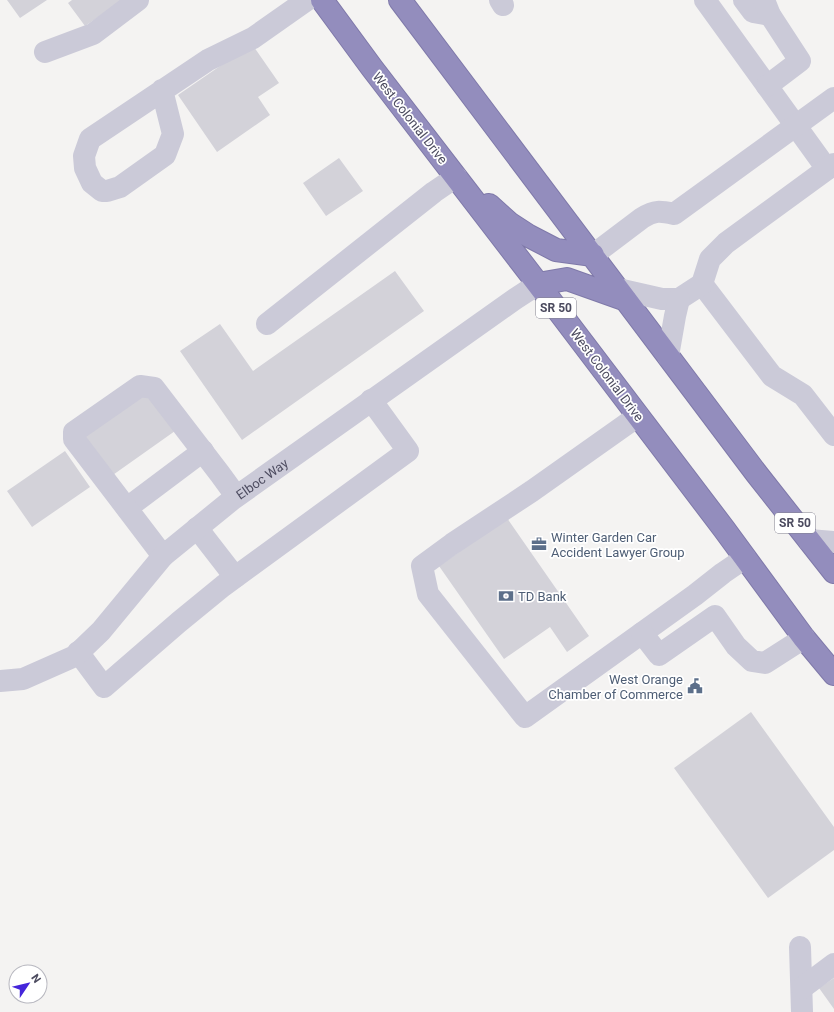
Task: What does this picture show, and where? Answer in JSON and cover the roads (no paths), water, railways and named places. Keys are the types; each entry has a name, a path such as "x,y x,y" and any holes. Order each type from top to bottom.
{"highway":[{"name":"West Colonial Drive","path":"322,0 372,68 638,416 804,638 831,668"},
{"name":"SR 50","path":"406,2 668,356 756,473 834,572"},
{"path":"456,177 509,223 529,236 556,250 593,255"},
{"path":"538,284 567,279 622,294"}],"street":[{"path":"45,52 93,34 138,0"},
{"path":"162,90 173,134 165,155 120,187 102,191 92,183 85,168 84,156 90,139 162,90 208,60 253,38 307,0"},
{"path":"622,294 662,299 679,299 702,284 710,259 726,243 830,167 795,126 705,0"},
{"path":"744,0 753,12 767,8 800,61 767,86"},
{"path":"593,255 650,213 660,211 674,214 834,98"},
{"path":"267,324 434,192 456,177"},
{"name":"Elboc Way","path":"0,681 23,679 75,656 101,631 163,556 236,496 538,284"},
{"path":"702,284 772,376 802,395 834,435"},
{"path":"668,356 679,299"},
{"path":"163,556 74,439 74,432 140,386 154,388 236,496"},
{"path":"78,652 104,687 178,622 223,586 408,451 371,400"},
{"path":"638,416 422,566 428,594 525,717 745,558"},
{"path":"126,508 203,451"},
{"path":"197,528 235,577"},
{"path":"809,540 834,542"},
{"path":"642,633 659,656 715,616 736,646 752,661 765,663 804,638"},
{"path":"800,947 802,1012"},
{"path":"802,988 834,964"}],"place":[{"name":"Winter Garden Car Accident Lawyer Group","path":"539,544"},
{"name":"TD Bank","path":"506,596"},
{"name":"West Orange Chamber of Commerce","path":"695,686"}]}
